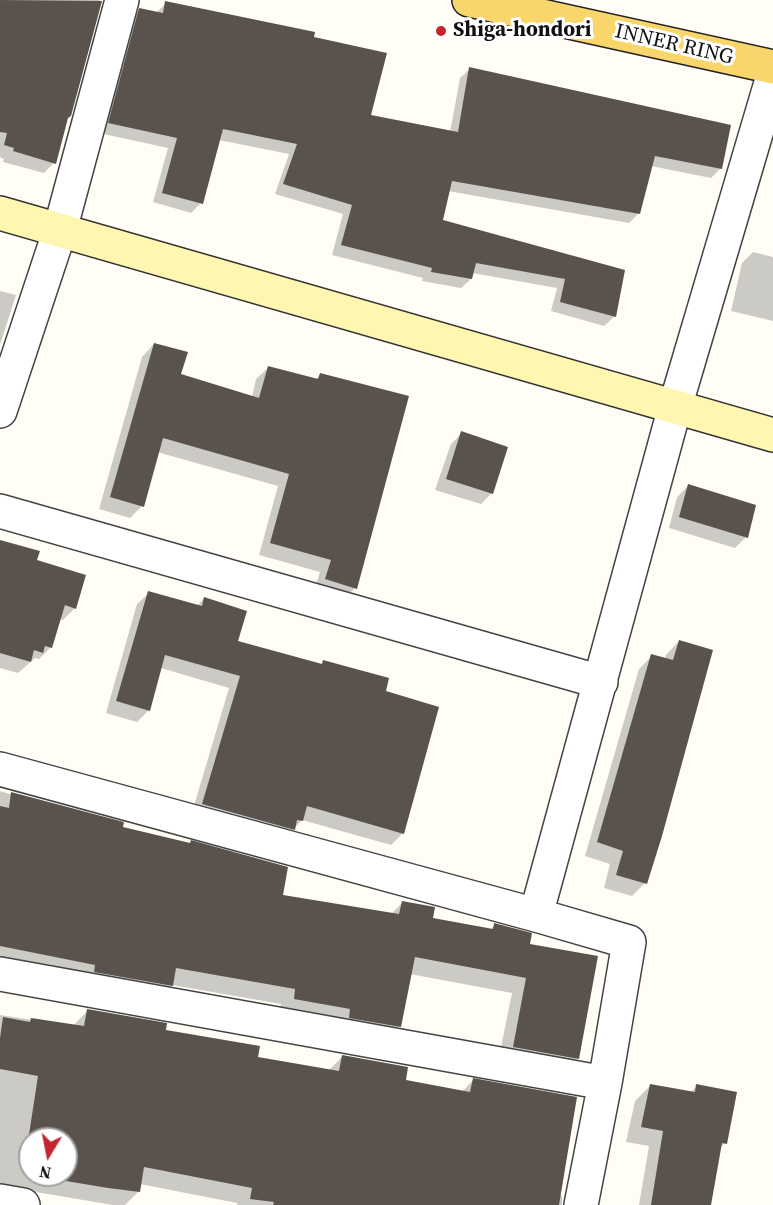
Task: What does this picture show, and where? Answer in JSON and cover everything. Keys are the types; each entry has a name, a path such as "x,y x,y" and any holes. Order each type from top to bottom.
{"main road":[{"name":"INNER RING","path":"469,0 773,68"}],"street":[{"path":"0,411 60,230 122,0"},
{"path":"536,915 675,408 773,76"},
{"path":"0,213 773,435"},
{"path":"0,511 601,682"},
{"path":"0,769 629,942 581,1205"},
{"path":"0,974 605,1083"},
{"path":"0,1201 23,1205"}],"building":[{"path":"0,0 102,1 56,164 13,151 14,148 4,145 7,133 0,132"},
{"path":"165,1 315,32 314,37 387,53 371,115 458,132 469,67 731,125 722,169 655,156 640,214 452,181 443,220 625,270 616,317 560,302 565,279 476,263 472,279 431,272 432,268 341,245 352,205 283,184 297,144 223,129 203,204 162,193 177,138 108,123 139,8 163,13"},
{"path":"154,343 188,352 181,374 259,398 268,366 318,379 320,373 409,396 357,589 325,579 331,560 270,543 289,474 163,438 144,507 110,497"},
{"path":"461,431 508,447 493,494 446,479"},
{"path":"688,484 756,505 748,538 679,517"},
{"path":"0,540 40,551 37,560 86,575 76,609 65,605 52,648 45,646 43,653 34,650 31,662 0,653"},
{"path":"148,591 202,606 204,597 247,611 238,641 322,664 323,660 389,678 386,691 439,707 404,834 307,806 303,821 297,820 295,830 202,804 240,676 165,655 150,711 116,701"},
{"path":"679,640 713,650 647,884 616,875 623,851 597,842 651,654 673,660"},
{"path":"11,792 124,822 123,827 190,843 191,840 288,867 283,895 399,914 402,901 435,907 433,918 493,929 494,923 532,933 530,944 598,956 579,1059 513,1047 526,978 415,957 401,1027 349,1018 350,1009 294,999 295,989 176,968 173,986 94,972 95,965 0,946 0,806 9,808"},
{"path":"87,1009 167,1023 166,1030 260,1046 258,1057 339,1071 342,1055 408,1067 406,1080 470,1092 473,1078 577,1097 559,1205 273,1205 274,1202 250,1199 252,1188 144,1167 140,1192 78,1183 78,1127 30,1127 38,1076 0,1069 0,1038 3,1017 30,1022 31,1018 84,1026"},
{"path":"650,1084 695,1092 696,1084 737,1092 727,1144 722,1143 711,1205 651,1205 663,1131 641,1127"}],"place":[{"name":"Shiga-hondori","path":"441,31"}]}
